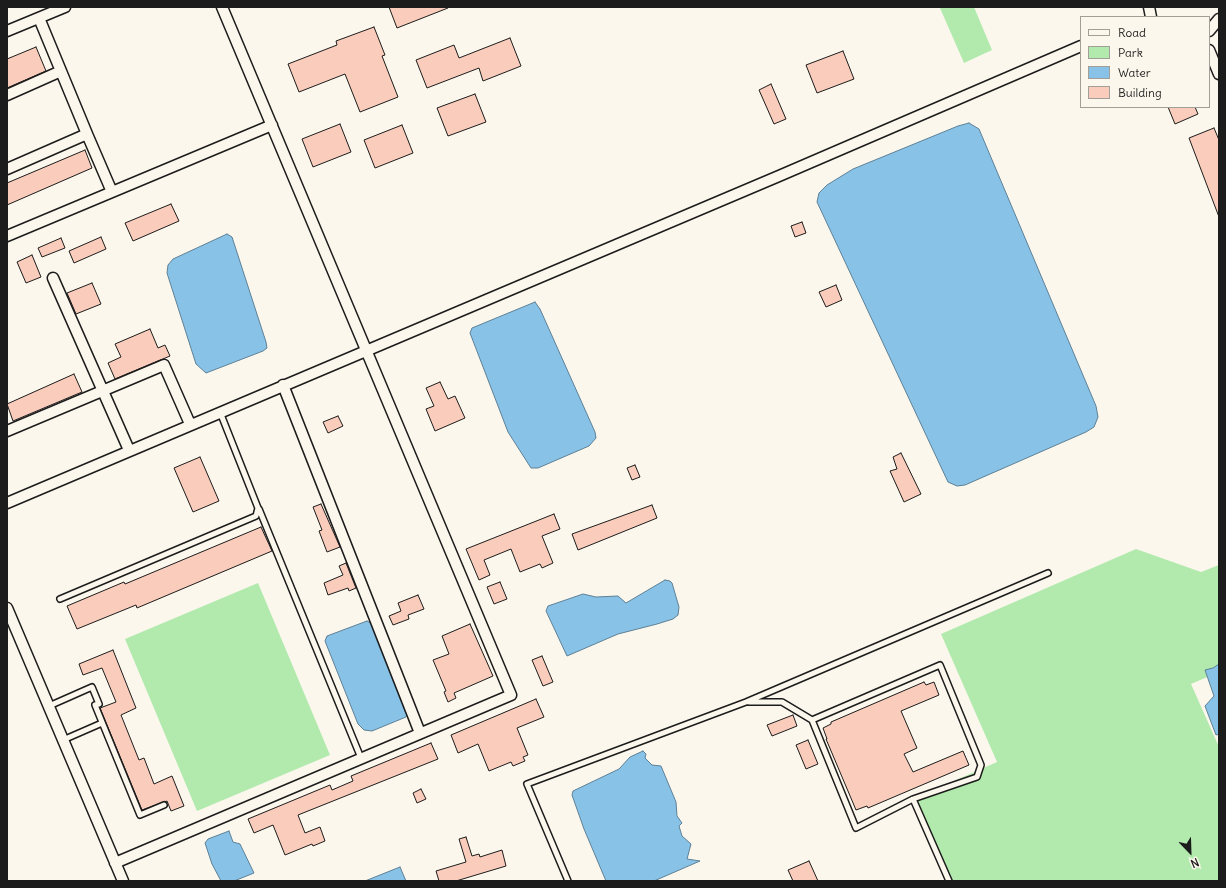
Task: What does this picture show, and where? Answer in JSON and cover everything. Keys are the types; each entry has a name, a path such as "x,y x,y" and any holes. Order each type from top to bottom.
{"street":[{"path":"7,31 65,7"},
{"path":"115,862 511,695 222,7"},
{"path":"39,18 112,192"},
{"path":"1210,30 1219,19"},
{"path":"7,503 190,424 779,176 1080,46"},
{"path":"1210,52 1219,74"},
{"path":"7,96 61,71"},
{"path":"7,236 272,125"},
{"path":"7,169 87,134"},
{"path":"53,278 129,450"},
{"path":"7,431 164,365 190,424"},
{"path":"283,385 420,733"},
{"path":"7,608 123,881"}],"lane":[{"path":"220,412 361,758"},
{"path":"60,598 252,518 256,516 258,508"},
{"path":"568,881 527,784 746,702 1048,573"},
{"path":"746,702 782,702 812,720 856,828 913,799 977,777 981,765 940,665 812,720"},
{"path":"49,706 92,687 99,704 95,706 140,815 164,805"},
{"path":"63,740 102,723"},
{"path":"913,799 949,881"}],"green space":[{"path":"974,7 992,50 964,63 940,8"},
{"path":"1136,549 1201,572 1219,565 1219,672 1191,684 1219,747 1219,881 948,881 913,799 997,762 941,634"},
{"path":"258,583 330,755 197,811 125,639"}],"water":[{"path":"969,123 979,129 1096,406 1098,417 1094,427 1086,432 965,485 957,486 948,482 817,202 819,193 827,185 853,169 958,126"},
{"path":"227,234 232,237 267,348 263,351 206,373 196,364 167,273 168,265 173,259"},
{"path":"535,302 540,309 595,432 596,438 589,446 538,468 531,468 508,432 470,333 472,328"},
{"path":"665,580 672,583 679,607 678,615 673,619 618,634 567,656 546,611 548,606 583,594 596,597 618,596 626,603"},
{"path":"367,621 372,624 408,714 406,717 372,731 364,730 358,724 325,641 327,636"},
{"path":"1219,664 1219,734 1216,735 1205,706 1214,696 1205,670 1213,668"},
{"path":"643,751 646,754 645,758 652,765 661,766 676,802 677,816 682,823 679,826 682,836 691,844 687,859 700,861 654,881 606,881 584,829 572,795 573,791 619,769 630,757"},
{"path":"229,831 233,842 240,844 254,873 234,881 221,881 212,864 205,843 208,839"},
{"path":"400,867 406,881 365,881"}],"building":[{"path":"389,7 448,7 448,8 397,28"},
{"path":"374,27 385,55 382,56 398,97 360,112 345,74 299,92 288,64 337,45 336,41"},
{"path":"510,38 521,66 483,81 479,68 427,88 416,60 454,45 459,58"},
{"path":"36,47 46,71 7,88 7,59"},
{"path":"843,51 854,79 817,93 806,65"},
{"path":"771,84 786,119 774,124 759,90"},
{"path":"475,94 486,122 448,136 437,108"},
{"path":"1168,108 1195,108 1198,114 1175,124"},
{"path":"340,124 351,152 313,167 302,139"},
{"path":"402,125 413,153 375,168 364,140"},
{"path":"1214,128 1219,140 1219,217 1189,138"},
{"path":"85,150 92,168 7,205 7,183"},
{"path":"171,204 179,221 133,241 125,223"},
{"path":"802,222 806,233 795,237 791,226"},
{"path":"101,237 106,249 74,263 69,251"},
{"path":"61,238 65,248 42,257 38,248"},
{"path":"32,255 41,277 26,283 17,262"},
{"path":"92,283 101,304 76,314 67,293"},
{"path":"836,285 842,300 826,307 819,292"},
{"path":"150,329 158,348 165,345 170,356 115,379 108,363 121,357 115,344"},
{"path":"74,374 82,392 13,421 7,404"},
{"path":"440,382 448,399 455,396 465,418 435,431 426,409 434,406 426,388"},
{"path":"338,416 343,426 328,433 323,422"},
{"path":"901,453 921,494 904,502 890,471 897,469 893,457"},
{"path":"200,457 219,501 193,512 174,468"},
{"path":"635,465 640,477 632,480 627,468"},
{"path":"321,504 340,547 327,552 319,531 322,530 313,507"},
{"path":"652,505 657,518 578,550 572,534"},
{"path":"554,514 560,529 542,536 553,563 542,568 540,564 520,572 511,549 484,560 490,575 479,580 466,549"},
{"path":"261,527 272,551 137,608 136,605 77,629 67,606 124,582 125,584"},
{"path":"346,563 356,588 349,591 348,588 328,595 324,583 343,575 339,566"},
{"path":"500,582 507,599 494,604 487,587"},
{"path":"418,595 424,609 408,615 409,619 393,625 389,616 401,611 398,603"},
{"path":"470,624 493,676 454,693 456,698 448,702 444,692 446,691 433,660 449,654 442,636"},
{"path":"113,650 136,708 121,715 139,760 144,758 154,784 172,776 184,806 171,811 167,801 142,810 100,708 116,702 102,668 83,675 79,664"},
{"path":"542,656 553,682 543,686 532,660"},
{"path":"924,682 926,685 934,682 939,695 901,711 917,748 904,754 913,772 963,751 969,765 868,808 867,806 856,810 826,739 823,728 831,724 831,722"},
{"path":"536,699 544,717 517,728 528,755 523,757 525,761 513,766 511,762 489,771 478,744 458,753 451,735"},
{"path":"793,715 797,726 772,736 767,725"},
{"path":"808,740 818,764 806,769 796,745"},
{"path":"431,743 438,759 298,815 305,833 320,827 325,841 313,846 312,844 285,855 273,825 254,833 248,819 330,785 332,790 353,781 351,776"},
{"path":"421,789 426,799 417,803 413,793"},
{"path":"466,837 472,856 479,854 480,857 502,850 506,866 456,881 439,881 436,871 466,862 459,839"},
{"path":"809,861 818,881 793,881 788,870"}]}
